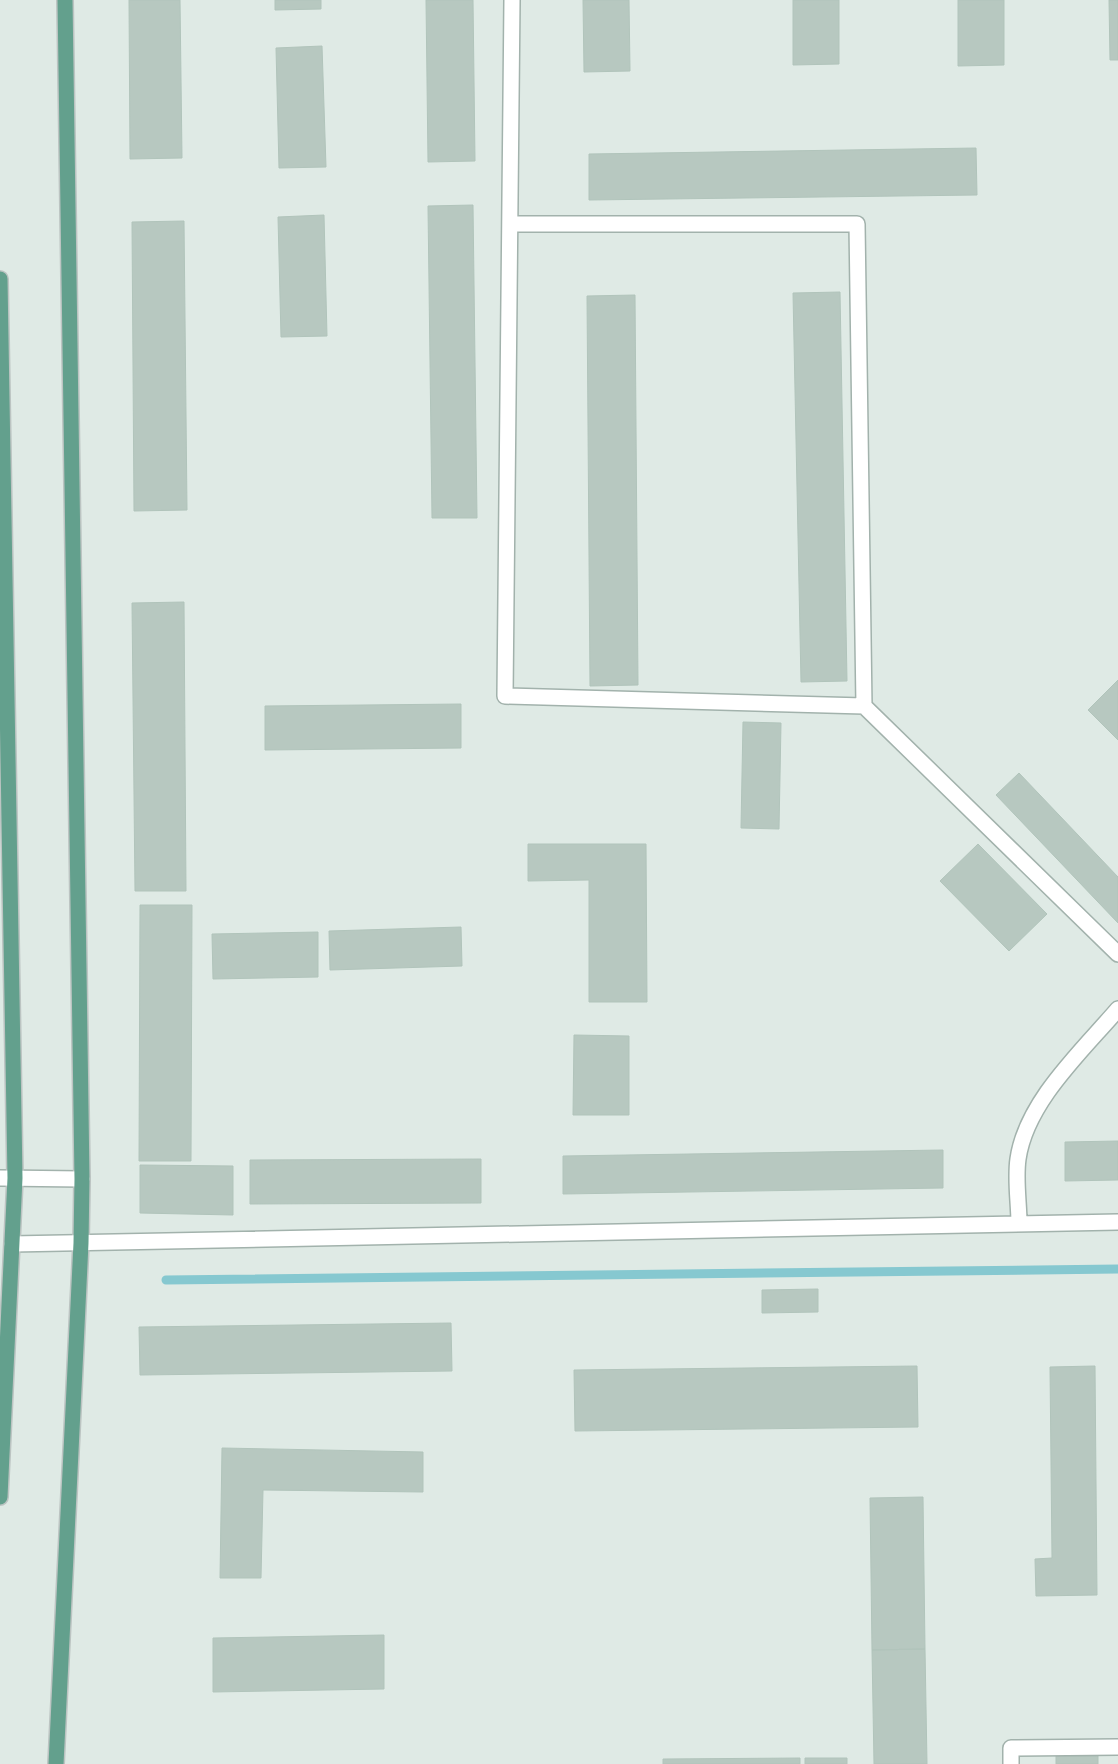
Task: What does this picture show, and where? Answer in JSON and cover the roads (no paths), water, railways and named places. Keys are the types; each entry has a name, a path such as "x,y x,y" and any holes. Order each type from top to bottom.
{"main road":[{"path":"56,1764 81,1243 82,1179 65,0"},
{"path":"0,279 8,1178 12,1244 0,1497"}],"street":[{"path":"512,0 505,696 864,706 1118,954"},
{"path":"510,224 857,224 864,706"},
{"path":"1019,1224 1017,1161 1022,1138 1044,1098 1118,1009"},
{"path":"8,1178 82,1179"},
{"path":"12,1244 1118,1222"},
{"path":"1011,1764 1011,1748 1118,1747"}],"waterway":[{"path":"166,1280 1118,1269"}]}
